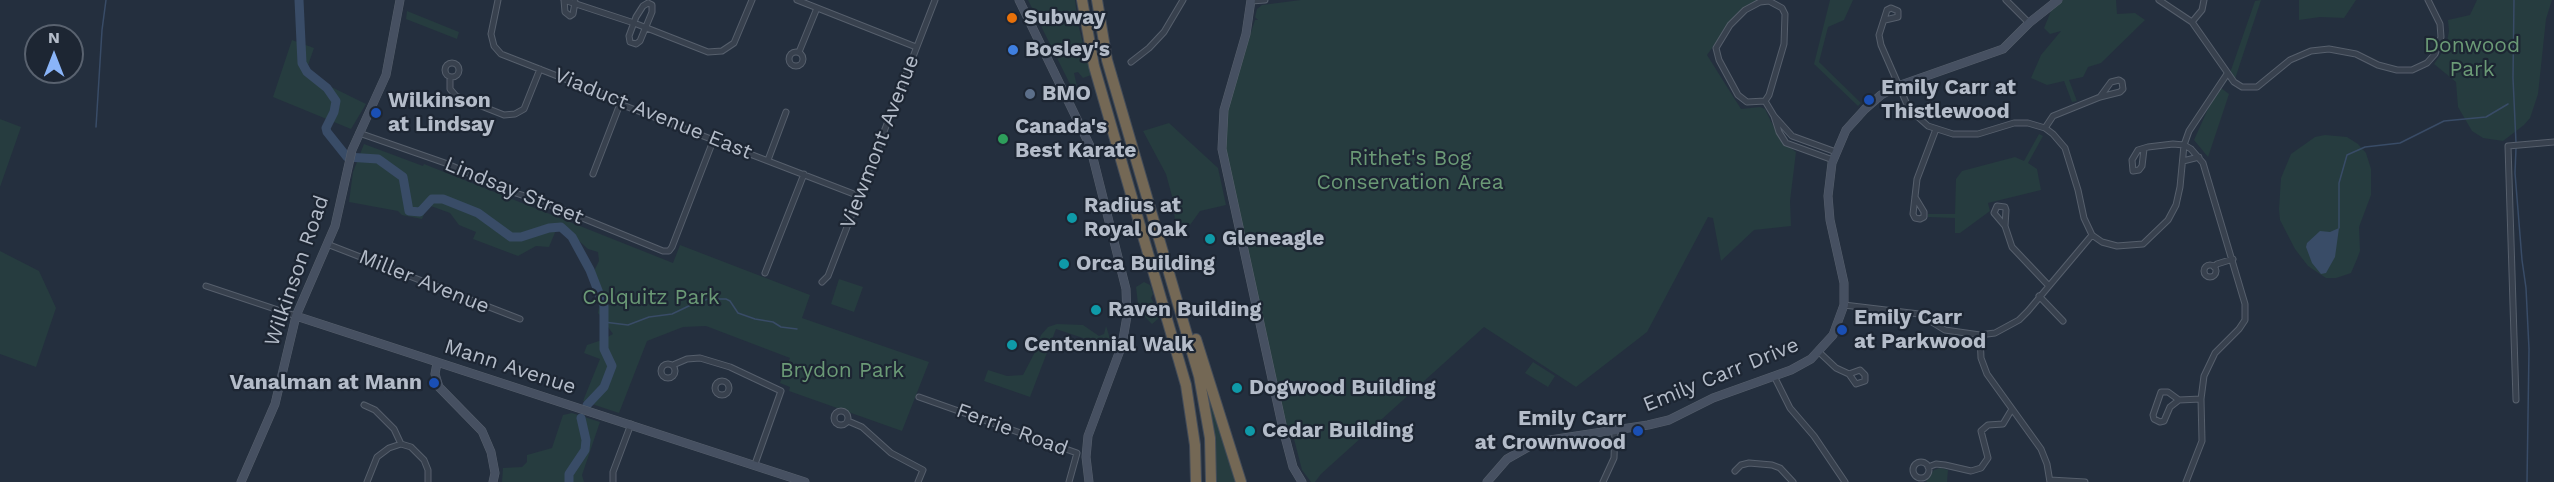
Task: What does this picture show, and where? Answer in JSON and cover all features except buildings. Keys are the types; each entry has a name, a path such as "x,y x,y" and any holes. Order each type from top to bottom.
{"highway":[{"path":"1096,0 1107,60 1204,397 1210,438 1210,482"},
{"path":"1081,1 1094,66 1180,363 1193,422 1196,482"},
{"path":"1139,170 1146,182 1241,482"},
{"path":"1180,363 1189,437 1188,482"}],"main road":[{"name":"Wilkinson Road","path":"241,482 275,404 296,316 339,212 347,165 358,133 386,75 400,0"},
{"path":"1019,0 1090,146 1126,290 1127,316 1122,345 1088,436 1086,457 1089,482"},
{"name":"Emily Carr Drive","path":"1487,482 1507,459 1527,447 1546,440 1669,420 1722,394 1798,366 1819,352 1837,328 1844,305 1845,283 1830,220 1828,195 1834,156 1846,130 1865,108 1881,95 1898,86 2003,49 2028,23 2058,0"},
{"path":"1251,1 1246,34 1224,110 1222,149 1283,429 1293,467 1302,482"},
{"name":"Mann Avenue","path":"296,316 805,482"},
{"path":"437,363 435,374 439,387 482,431 491,452 495,473 493,482"}],"street":[{"name":"Viaduct Avenue East","path":"498,0 491,34 494,46 501,54 611,97 620,104 713,141 859,195"},
{"path":"575,3 573,14 570,16 565,12 564,0 575,3 634,23 708,52 722,51 735,43 752,0"},
{"path":"797,0 916,47"},
{"name":"Viewmont Avenue","path":"822,282 828,276 935,0"},
{"path":"1131,62 1164,32 1183,0"},
{"path":"1251,1 1265,0"},
{"path":"2006,0 2028,23"},
{"path":"2159,0 2192,22 2227,74 2242,87 2257,87 2290,60 2311,51 2329,49 2356,54 2378,65 2397,70 2412,70 2427,63 2435,54 2441,37 2440,24 2428,0"},
{"path":"2192,22 2202,10 2204,0"},
{"path":"1769,1 1782,8 1785,14 1785,32 1772,87 1765,101 1753,103 1742,99 1719,60 1716,48 1730,26 1745,10 1760,2 1769,1"},
{"path":"648,3 652,5 652,12 640,41 636,44 630,42 629,36 634,23 643,6 648,3"},
{"path":"800,52 817,8"},
{"path":"1885,20 1879,35 1909,109 1936,129 1953,134 1978,134 2014,123 2028,123 2044,128 2053,134 2065,148 2084,218 2092,235 2102,242 2117,246 2143,244 2168,220 2176,205 2184,145 2189,131 2227,74"},
{"path":"450,77 450,89 456,96 504,114 515,114 524,109 540,69"},
{"path":"2044,128 2054,116 2100,97"},
{"path":"1765,101 1774,116 1796,139 1834,156"},
{"path":"593,174 620,104"},
{"path":"768,160 786,112"},
{"path":"1915,197 1918,172 1936,129"},
{"name":"Lindsay Street","path":"358,133 415,152 663,251 669,251 713,141"},
{"path":"2516,400 2513,144 2554,142"},
{"path":"2144,149 2173,144 2184,145 2199,157 2206,169 2245,304 2245,320 2210,361 2204,376 2201,399 2203,432 2186,482"},
{"path":"2183,161 2199,157"},
{"path":"765,273 804,174"},
{"path":"2005,226 2012,247 2049,285"},
{"path":"1844,305 1919,314 1945,330 1980,335 1995,333 2019,320 2092,235"},
{"name":"Miller Avenue","path":"327,244 520,320"},
{"path":"2214,267 2232,259"},
{"name":"Mann Avenue","path":"206,286 296,316"},
{"path":"2039,296 2063,321"},
{"path":"1980,335 1981,358 1987,374 2041,449 2050,481 2066,479 2085,482"},
{"path":"1819,352 1836,368 1849,374"},
{"path":"673,365 687,359 700,358 730,367 781,391 755,464"},
{"path":"724,381 730,367"},
{"path":"1774,376 1790,408 1814,436 1845,482"},
{"path":"2179,400 2168,392 2161,392 2153,415 2154,419 2164,421 2170,407 2179,400 2201,399"},
{"name":"Ferrie Road","path":"919,397 1077,453 1069,482"},
{"path":"364,405 375,410 394,429 401,444"},
{"path":"1928,467 1936,464 1971,471 1981,468 1988,458 1981,431 1988,425 2003,424 2012,409"},
{"path":"848,421 862,427 891,453 922,471 918,482"},
{"path":"613,482 614,472 631,424"},
{"path":"1603,482 1614,458 1615,430"},
{"path":"367,482 377,458 389,448 401,444 411,447 424,460 428,470 428,482"},
{"path":"1735,471 1749,463 1772,465 1780,468 1793,482"}],"green space":[{"path":"1028,0 1075,0 1078,24 1091,75 1083,78 1078,72 1074,73 1078,91 1074,92"},
{"name":"Rithet's Bog Conservation Area","path":"1301,0 1758,0 1737,13 1707,55 1741,109 1760,107 1765,109 1780,140 1796,152 1790,201 1791,226 1754,230 1721,261 1713,218 1708,217 1647,332 1576,387 1484,327 1321,474 1315,482 1311,482 1302,470 1294,439 1294,425 1287,426 1282,413 1225,150 1228,103 1255,20 1258,20 1255,17 1257,9 1262,5"},
{"path":"1830,0 1853,0 1844,20 1828,27 1819,62 1861,103 1858,106 1814,64"},
{"path":"2063,0 2116,0 2117,14 2135,13 2145,20 2101,63 2088,67 2083,77 2069,80 2077,101 2072,102 2064,81 2047,85 2031,78 2041,55 2061,31 2050,34 2044,28 2051,11"},
{"path":"2261,0 2235,79 2230,73 2255,1"},
{"path":"2299,0 2356,0 2344,18 2320,17 2299,20"},
{"name":"Donwood Park","path":"2477,0 2552,0 2546,19 2538,94 2530,118 2503,141 2483,138 2472,131 2458,107 2456,82 2434,64 2446,47 2449,31 2448,20 2470,15"},
{"path":"407,11 459,32 457,39 406,19"},
{"path":"292,40 314,48 305,74 366,104 351,129 273,97"},
{"path":"2221,88 2229,94 2208,157 2194,140 2216,91"},
{"path":"0,119 21,127 0,187"},
{"path":"1169,123 1218,168 1226,205 1200,211 1190,225 1176,228 1172,196 1166,174 1143,131"},
{"path":"2039,134 2043,136 2028,163 2037,169 2041,190 1988,203 1990,211 1960,233 1955,233 1955,218 1928,217 1928,214 1955,214 1956,179 1962,171 2015,157 2024,161"},
{"path":"2325,135 2347,137 2358,144 2366,153 2371,169 2371,195 2359,227 2360,251 2351,273 2336,278 2326,278 2308,266 2295,249 2280,220 2279,209 2281,178 2291,154 2315,137"},
{"name":"Colquitz Park","path":"364,144 423,166 424,164 673,263 680,245 810,295 802,318 929,362 902,431 789,391 790,387 780,383 790,358 706,326 683,327 647,341 619,413 583,401 600,359 584,353 587,345 613,334 598,313 599,307 610,305 611,296 599,289 591,277 599,261 598,252 588,249 559,223 549,247 536,246 518,256 473,239 476,232 459,225 450,213 428,205 422,219 402,215 398,211 349,202 353,172"},
{"path":"0,251 39,271 56,308 36,367 0,354"},
{"path":"839,279 863,287 854,312 831,304"},
{"path":"1144,282 1150,285 1153,294 1151,298 1159,313 1159,318 1152,324 1138,304 1136,287"},
{"path":"1057,324 1083,325 1099,336 1104,334 1106,326 1113,348 1056,329 1030,397 984,381 988,370 1007,376 1023,375 1041,335 1048,327"},
{"path":"1533,362 1555,376 1548,387 1525,373"},
{"path":"1208,394 1237,482 1216,482 1216,448"},
{"path":"572,413 600,422 582,475 584,482 502,482 503,468 522,467 527,462 527,455 552,448 563,415"},
{"path":"1940,468 1948,470 1947,482 1927,482 1926,480 1934,470"}],"water":[{"path":"2339,228 2335,257 2326,273 2321,274 2312,263 2306,247 2307,243 2320,231 2330,232"}],"waterway":[{"path":"96,127 106,0"},
{"path":"299,0 302,63 307,72 327,88 336,101 334,112 326,128 327,132 347,157 378,159 403,177 409,211 420,212 432,199 443,199 478,213 511,237 521,237 549,228 561,227 572,237 590,270 604,306 604,349 612,366 604,387 587,405"},
{"path":"2514,0 2513,78 2516,143"},
{"path":"2339,228 2339,183 2347,155 2365,147 2400,143 2444,121 2486,117 2508,104"},
{"path":"2516,148 2515,173 2526,288 2529,349 2527,482"},
{"path":"604,322 628,325 649,317 672,314 708,299 726,299 738,313 773,322 781,327 797,329"},
{"path":"569,482 569,474 585,450 586,440 581,418"}],"place":[{"name":"Subway","path":"1012,18"},
{"name":"Bosley's","path":"1013,50"},
{"name":"BMO","path":"1030,94"},
{"name":"Emily Carr at Thistlewood","path":"1869,100"},
{"name":"Wilkinson at Lindsay","path":"376,113"},
{"name":"Canada's Best Karate","path":"1003,139"},
{"name":"Radius at Royal Oak","path":"1072,218"},
{"name":"Gleneagle","path":"1210,239"},
{"name":"Orca Building","path":"1064,264"},
{"name":"Raven Building","path":"1096,310"},
{"name":"Emily Carr at Parkwood","path":"1842,330"},
{"name":"Centennial Walk","path":"1012,345"},
{"name":"Vanalman at Mann","path":"434,383"},
{"name":"Dogwood Building","path":"1237,388"},
{"name":"Cedar Building","path":"1250,431"},
{"name":"Emily Carr at Crownwood","path":"1638,431"}],"park label":[{"name":"Brydon Park","path":"842,371"}]}
